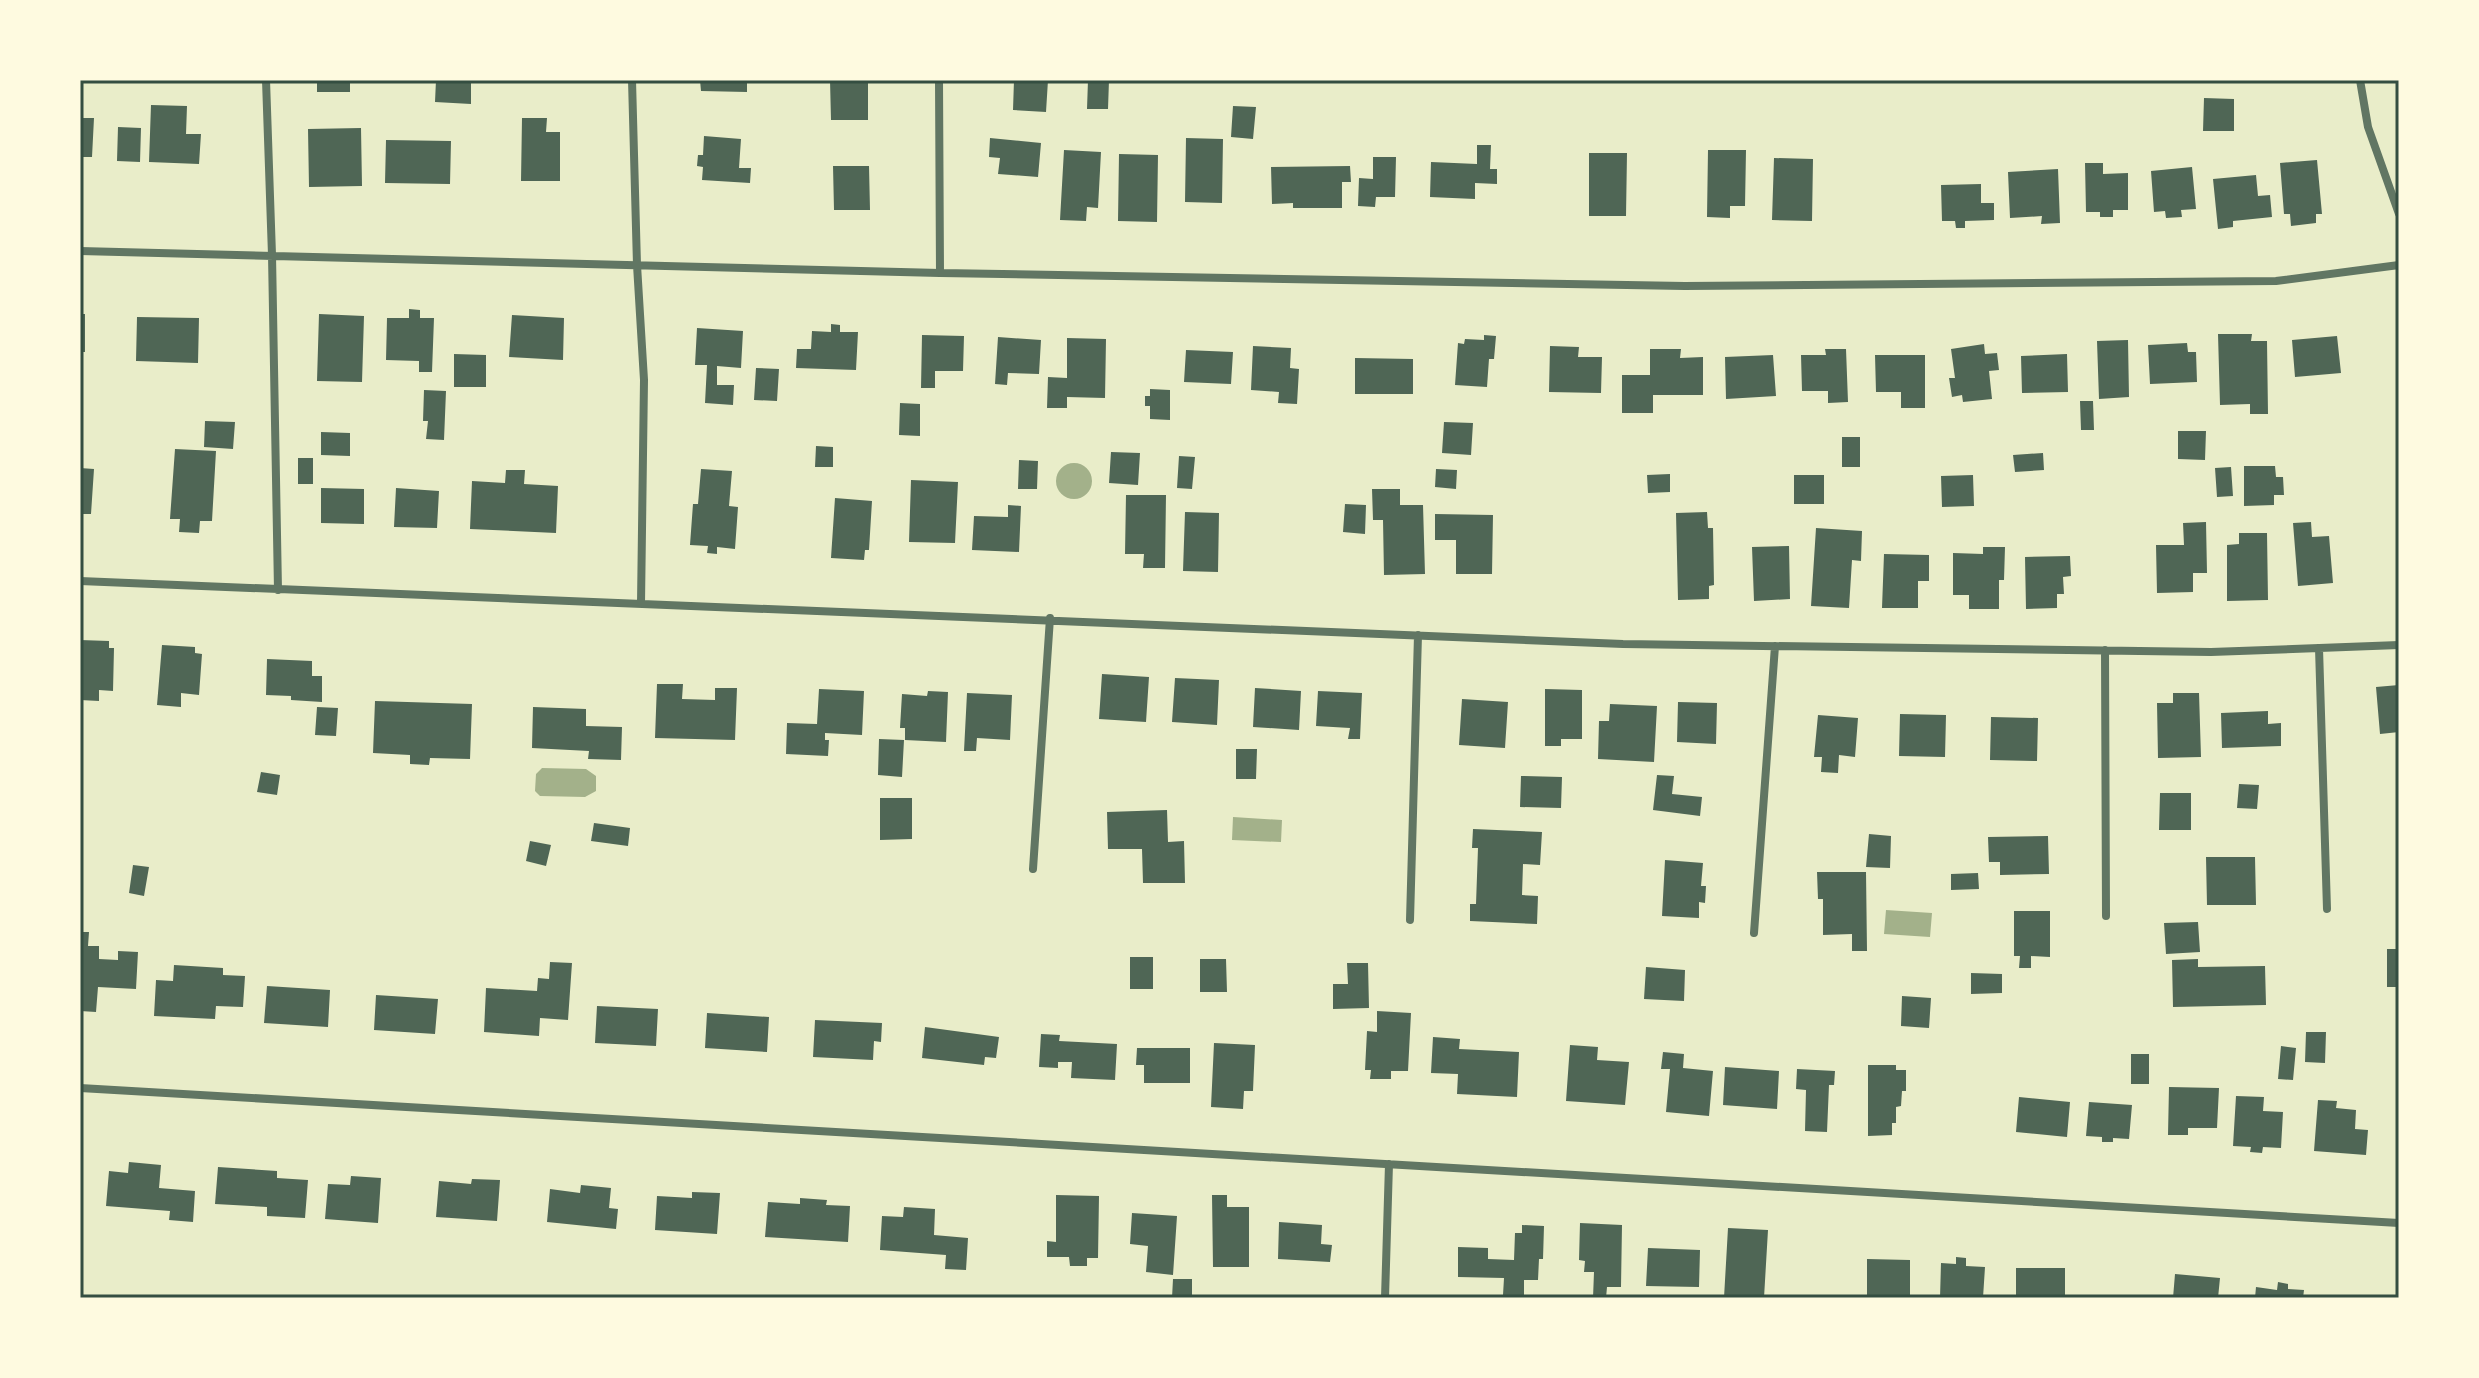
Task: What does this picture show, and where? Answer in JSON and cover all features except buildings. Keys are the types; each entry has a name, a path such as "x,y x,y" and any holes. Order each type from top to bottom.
{"street":[{"path":"266,80 278,590"},
{"path":"632,80 644,380 641,604"},
{"path":"939,80 940,273"},
{"path":"2360,80 2368,127 2399,214"},
{"path":"80,251 940,273 1685,286 2276,281 2399,265"},
{"path":"80,581 1050,618 1623,644 2211,652 2399,645"},
{"path":"1033,869 1050,618"},
{"path":"1410,920 1418,635"},
{"path":"1754,933 1775,646"},
{"path":"2319,648 2327,909"},
{"path":"2105,650 2106,916"},
{"path":"80,1088 2399,1223"},
{"path":"1385,1298 1389,1164"}],"shaded area":[{"path":"1074,463 1087,468 1092,481 1087,494 1074,499 1061,494 1056,481 1061,468"},
{"path":"542,768 586,769 596,776 596,791 585,797 540,796 535,791 536,774"},
{"path":"1233,817 1282,820 1281,842 1232,840"},
{"path":"1886,910 1932,913 1930,937 1884,934"}]}
